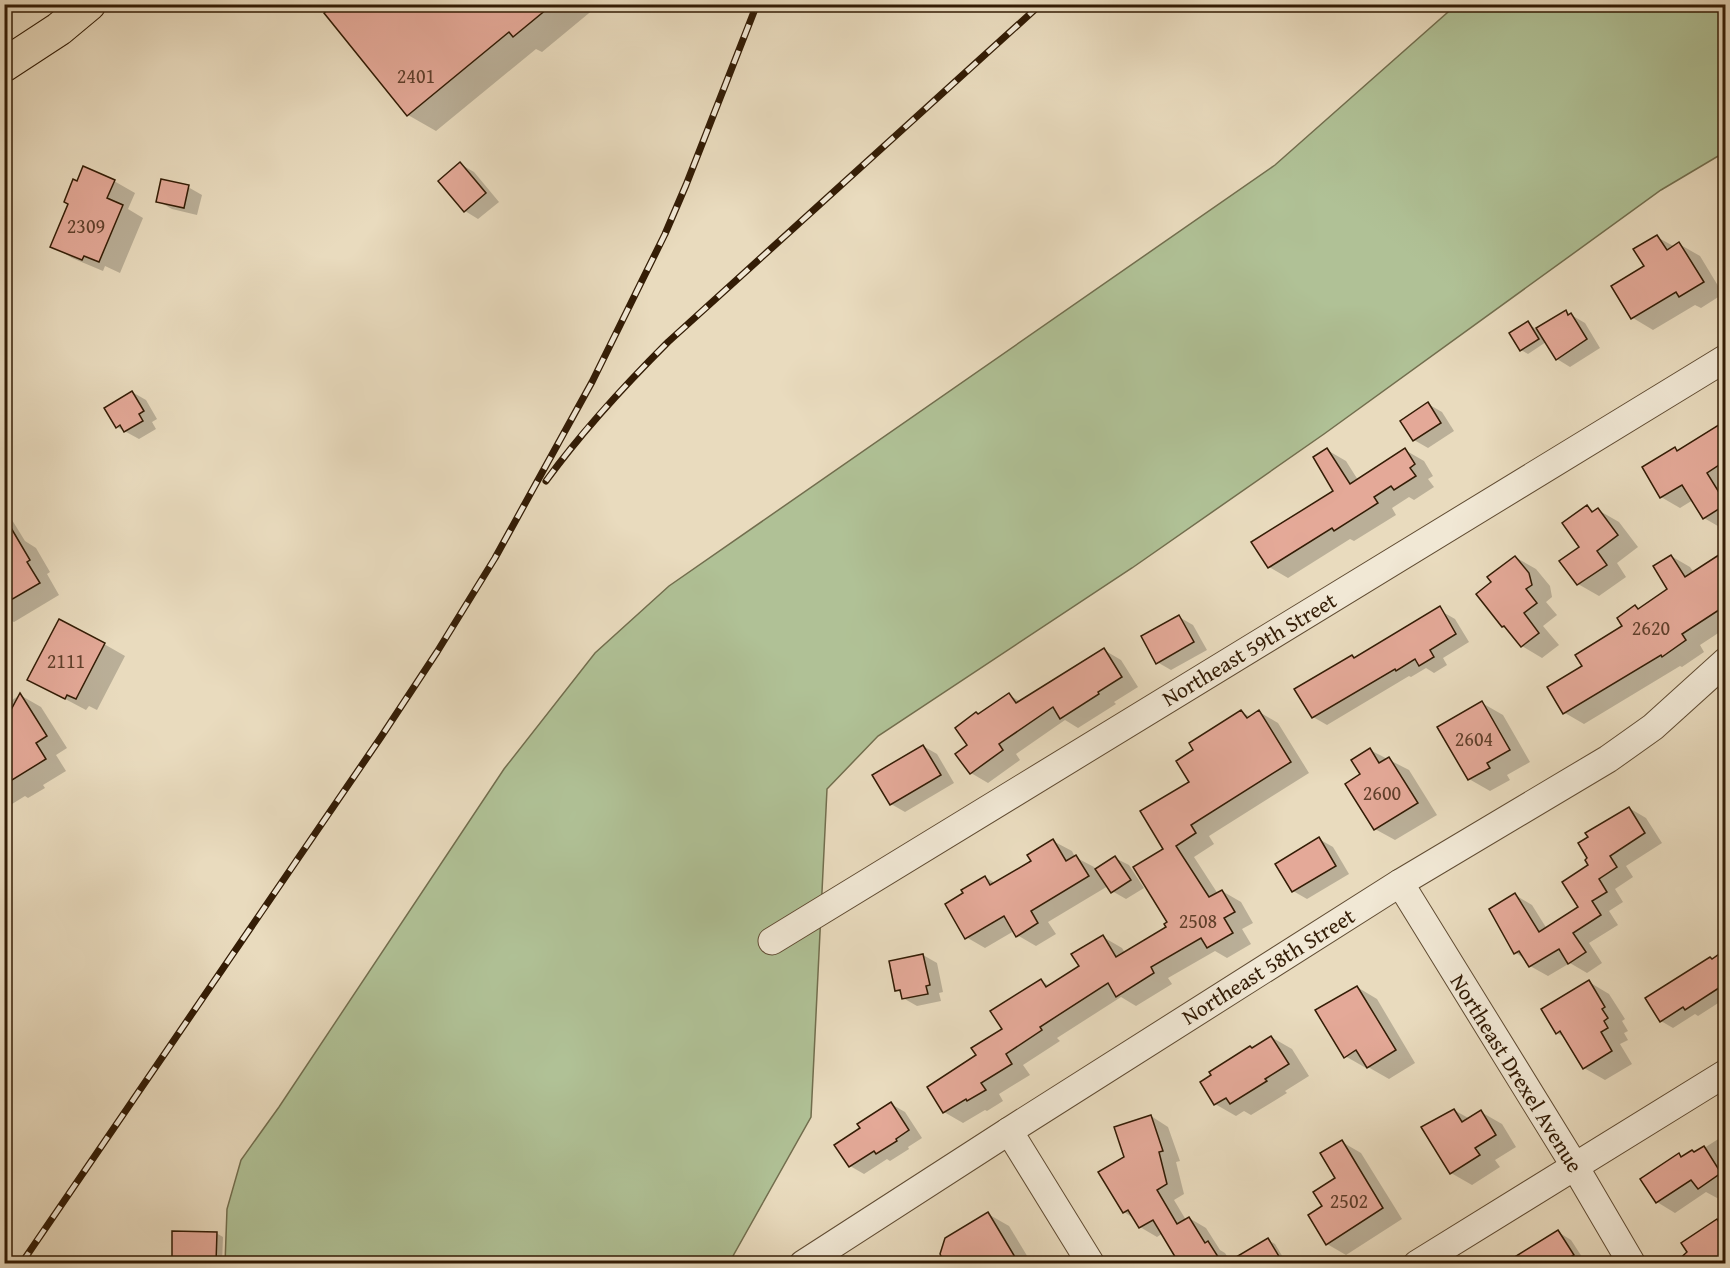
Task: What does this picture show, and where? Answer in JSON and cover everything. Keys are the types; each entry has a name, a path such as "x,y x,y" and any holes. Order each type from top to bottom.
{"main road":[{"path":"4,64 59,29 89,4"}],"street":[{"name":"Northeast 59th Street","path":"772,940 1725,358"},
{"name":"Northeast 58th Street","path":"803,1263 1400,883 1608,759 1653,728 1725,661"},
{"name":"Northeast Drexel Avenue","path":"1400,883 1575,1165 1632,1263"},
{"path":"1417,1263 1725,1073"},
{"path":"1009,1131 1091,1263"}],"green space":[{"path":"1456,5 1725,5 1725,152 1661,190 1324,434 1132,568 878,736 827,789 811,1117 729,1263 225,1264 227,1209 241,1160 279,1107 504,769 595,653 669,586 1275,165"}],"building":[{"path":"335,4 553,4 513,37 509,32 407,116 324,13"},
{"path":"460,162 486,193 464,212 438,181"},
{"path":"83,166 115,180 107,198 123,205 99,262 84,256 82,260 50,247 68,204 64,202 73,179 77,181"},
{"path":"161,179 189,185 184,208 156,202"},
{"path":"1657,235 1667,250 1679,242 1704,282 1679,297 1676,292 1631,319 1611,286 1644,266 1633,249"},
{"path":"1566,310 1568,315 1571,313 1587,339 1556,360 1536,328"},
{"path":"1528,321 1539,339 1520,351 1509,333"},
{"path":"132,391 144,411 139,414 143,421 124,432 120,425 116,428 104,408"},
{"path":"1428,402 1441,423 1413,441 1400,421"},
{"path":"1725,421 1725,461 1707,473 1725,505 1703,519 1682,485 1660,498 1642,467 1675,447 1677,451"},
{"path":"1327,448 1350,484 1405,448 1415,464 1410,468 1416,476 1394,490 1391,486 1374,497 1378,503 1334,531 1332,528 1268,568 1251,542 1333,491 1313,457"},
{"path":"1587,505 1592,512 1598,508 1618,535 1597,551 1607,565 1577,585 1559,561 1579,547 1562,523"},
{"path":"4,516 30,560 27,562 40,583 4,604"},
{"path":"1725,551 1725,606 1682,634 1686,640 1662,657 1661,655 1563,714 1547,687 1582,666 1575,655 1622,626 1617,618 1635,605 1638,609 1667,589 1653,566 1671,555 1685,577"},
{"path":"1515,556 1529,573 1532,585 1526,589 1537,603 1524,613 1539,633 1521,647 1476,594 1491,582 1487,577"},
{"path":"1440,606 1456,634 1430,650 1434,657 1419,666 1415,659 1396,671 1395,669 1312,718 1294,689 1352,655 1354,658"},
{"path":"1179,615 1194,642 1156,664 1141,636"},
{"path":"59,619 105,643 76,699 67,695 65,699 27,680"},
{"path":"1104,648 1122,677 1060,719 1053,707 999,744 1003,750 970,774 955,754 967,745 955,728 976,712 978,714 1009,693 1016,703"},
{"path":"20,693 47,736 36,743 46,759 4,785 4,723"},
{"path":"1482,701 1510,750 1487,763 1490,768 1468,780 1437,727"},
{"path":"1241,710 1247,718 1259,710 1291,762 1191,825 1196,833 1176,846 1209,897 1222,890 1235,912 1224,918 1233,933 1207,948 1201,938 1151,967 1154,973 1116,997 1108,983 1040,1027 1042,1030 1006,1054 1012,1064 981,1083 986,1090 943,1113 927,1087 976,1055 971,1048 1002,1029 990,1011 1041,979 1046,987 1079,966 1071,954 1103,935 1116,957 1166,927 1164,924 1167,922 1133,867 1163,849 1140,811 1189,782 1176,761 1193,750 1189,743"},
{"path":"923,745 941,775 890,805 872,775"},
{"path":"1370,748 1379,763 1389,757 1418,803 1374,830 1345,784 1360,774 1351,760"},
{"path":"1629,807 1645,833 1610,856 1617,867 1599,879 1607,892 1592,901 1601,915 1573,933 1586,952 1568,964 1559,949 1529,967 1519,951 1514,954 1489,909 1515,893 1539,932 1578,907 1562,882 1588,865 1585,860 1587,858 1578,843 1588,837 1585,833"},
{"path":"1319,837 1336,866 1292,892 1275,864"},
{"path":"1053,839 1066,861 1076,855 1089,876 1031,911 1038,923 1016,937 1004,916 965,939 945,904 963,893 961,890 985,876 990,885 1031,861 1027,855"},
{"path":"1115,856 1131,880 1111,893 1095,869"},
{"path":"1725,950 1725,984 1685,1010 1683,1007 1660,1022 1645,998"},
{"path":"923,954 930,985 926,986 928,994 902,999 900,990 895,991 889,961"},
{"path":"1589,980 1605,1007 1602,1009 1608,1018 1604,1021 1608,1028 1601,1032 1612,1051 1583,1069 1560,1031 1556,1034 1541,1009"},
{"path":"1357,986 1396,1050 1367,1068 1356,1050 1344,1058 1315,1010"},
{"path":"1271,1036 1289,1064 1230,1104 1226,1098 1214,1105 1200,1082 1211,1075 1209,1072 1250,1046 1252,1048"},
{"path":"891,1102 909,1130 896,1139 897,1141 876,1154 874,1151 849,1167 834,1145 860,1128 857,1124"},
{"path":"1454,1109 1462,1122 1481,1110 1496,1135 1475,1148 1480,1155 1450,1174 1421,1127"},
{"path":"1151,1115 1163,1151 1159,1152 1167,1184 1157,1190 1177,1224 1189,1217 1205,1243 1208,1241 1222,1263 1171,1263 1177,1260 1153,1220 1139,1228 1128,1210 1123,1213 1098,1172 1124,1157 1114,1127"},
{"path":"1342,1140 1383,1208 1326,1245 1308,1215 1322,1206 1313,1192 1335,1178 1320,1153"},
{"path":"1704,1146 1721,1173 1698,1189 1691,1180 1656,1203 1640,1179 1679,1153 1681,1157"},
{"path":"988,1212 1015,1257 1005,1263 945,1263 940,1254 945,1238"},
{"path":"1717,1219 1725,1232 1725,1263 1675,1263 1687,1252 1681,1243"},
{"path":"1558,1230 1574,1255 1560,1263 1505,1263"},
{"path":"172,1231 217,1232 216,1263 172,1263"},
{"path":"1268,1238 1283,1263 1226,1263"}],"railway":[{"path":"21,1264 381,737 495,558 592,382 665,234 757,4"},
{"path":"546,481 604,409 668,342 1041,4"}]}
